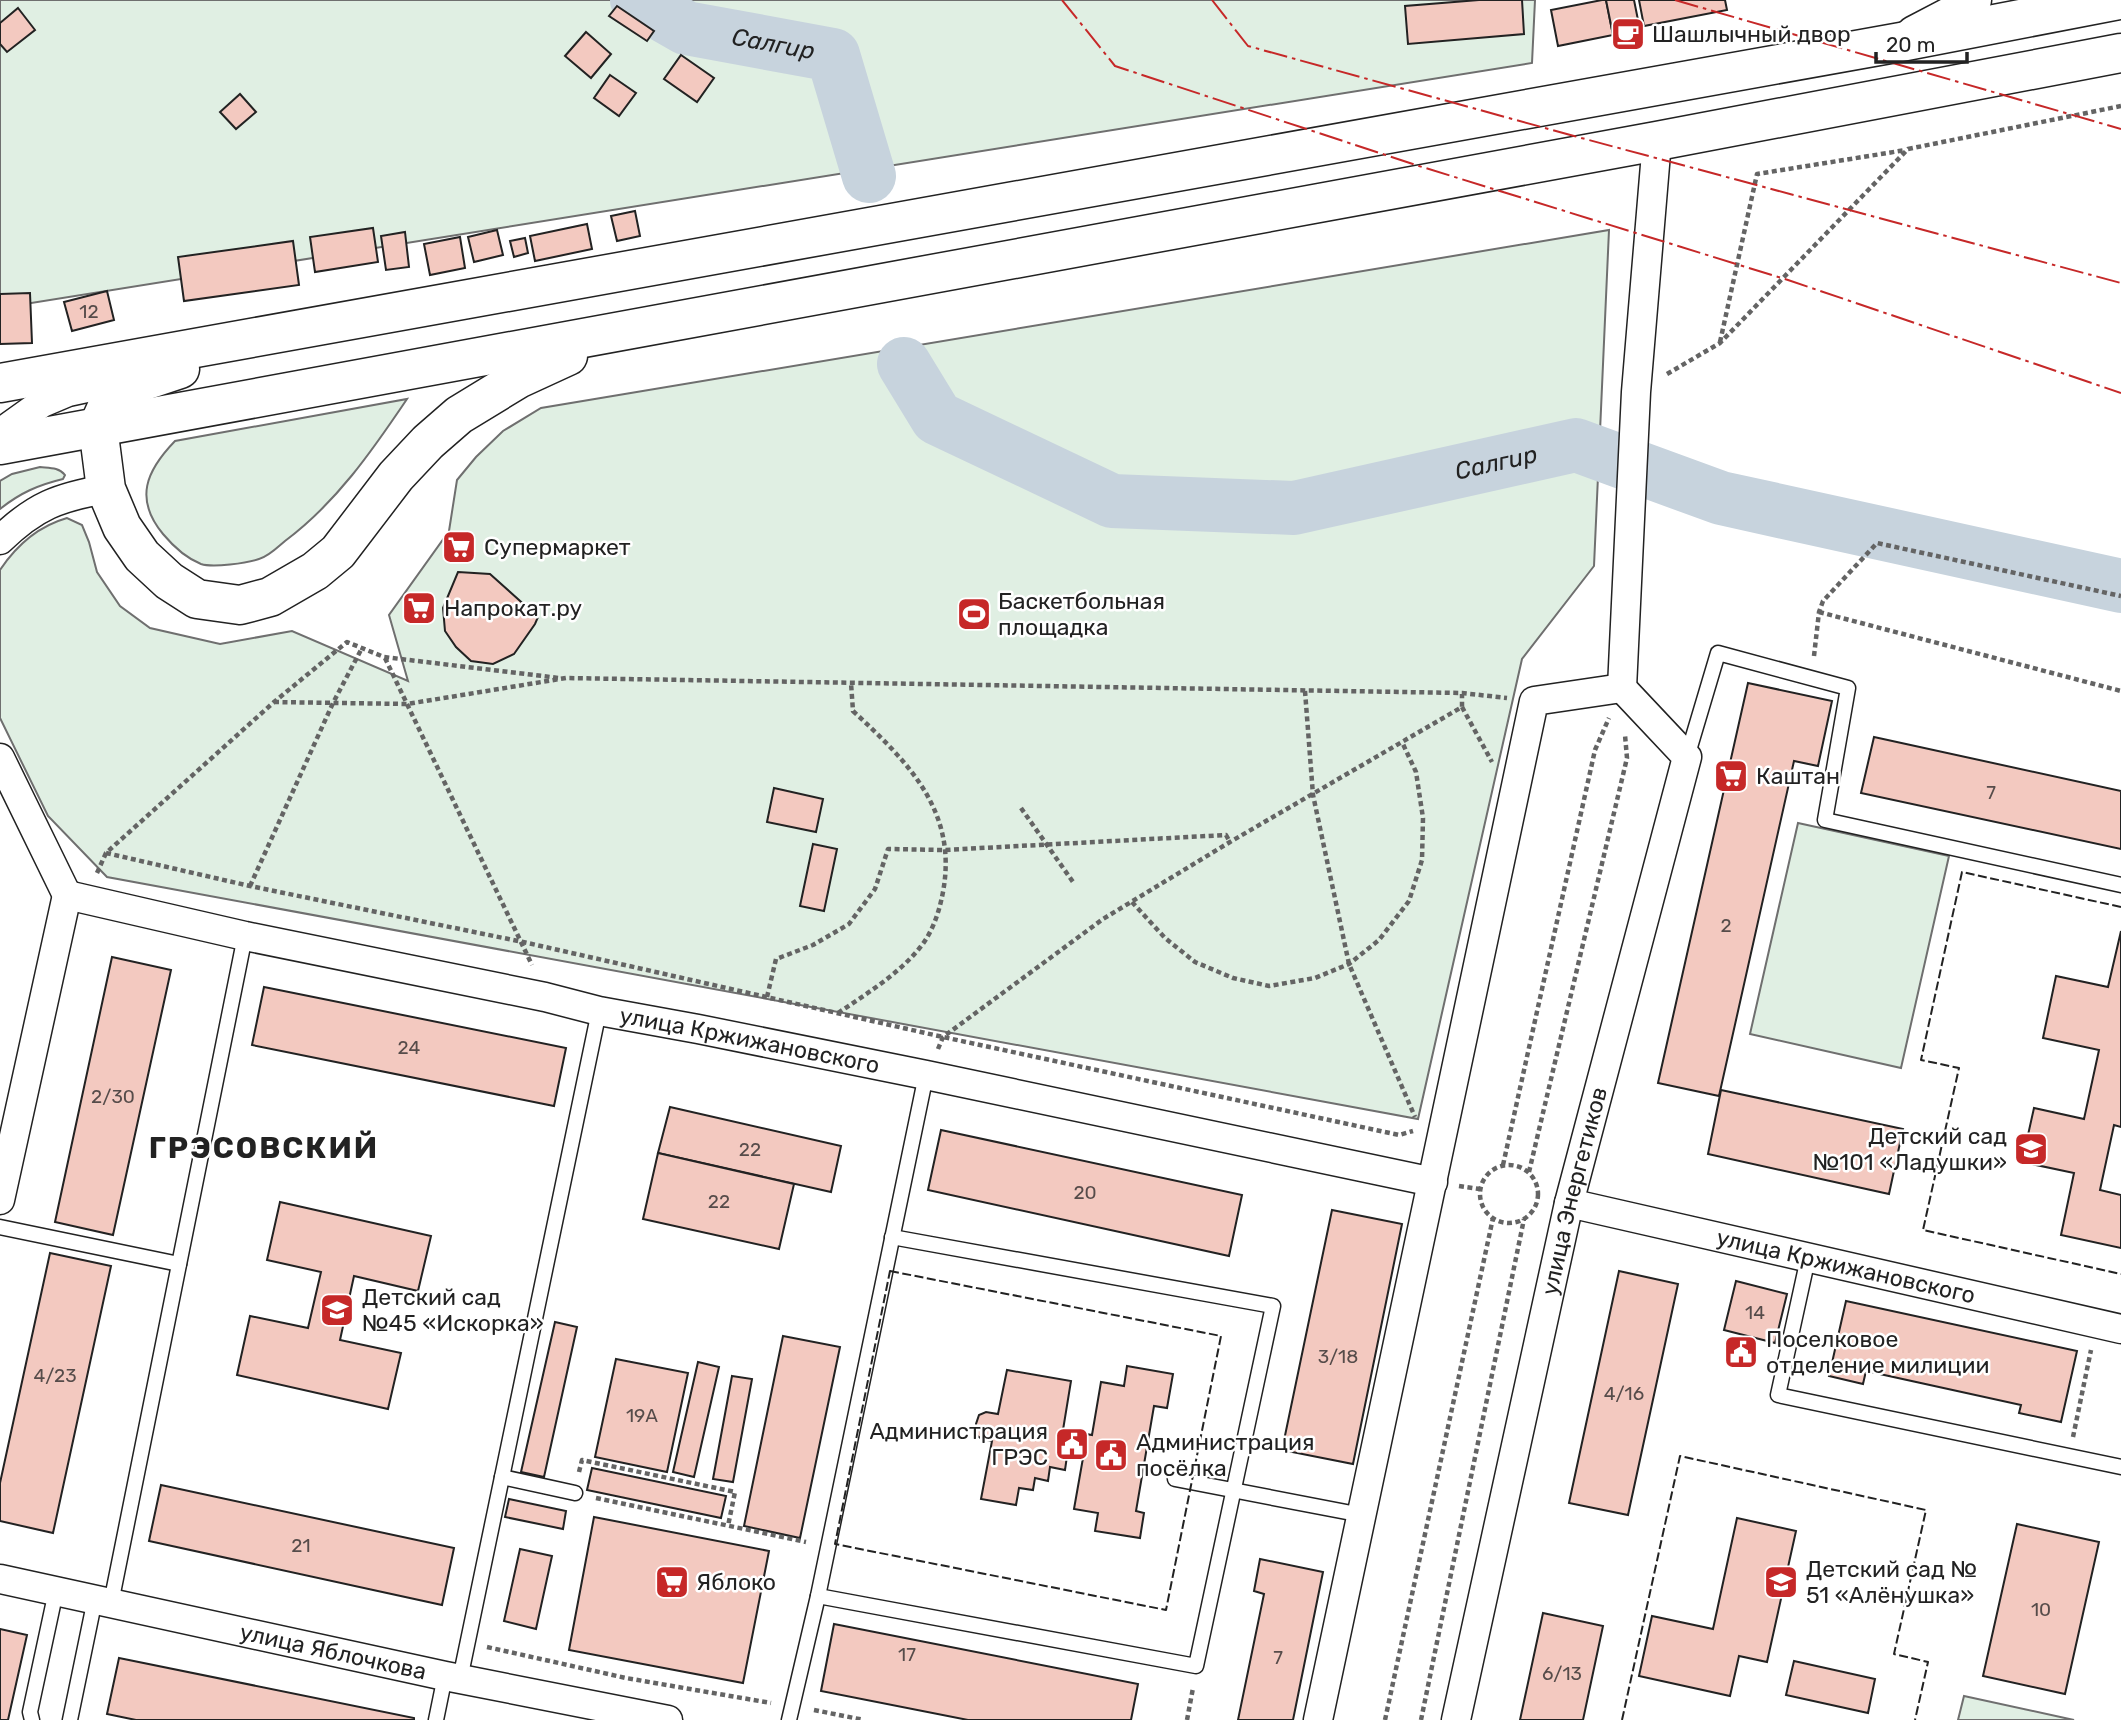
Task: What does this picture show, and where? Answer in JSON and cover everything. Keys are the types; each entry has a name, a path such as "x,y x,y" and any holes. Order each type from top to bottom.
{"main road":[{"path":"1901,42 1959,12 1972,0"},
{"path":"0,383 1901,42 2119,0"},
{"path":"0,445 1657,141 2121,53"},
{"path":"399,312 168,372 135,384 117,396 106,409 97,427 106,489 122,527 142,556 169,581 197,599 240,605 271,597 315,572 338,552 396,476 428,442 459,415 518,379 626,331"}],"street":[{"path":"1657,141 1636,392 1622,688 1687,757"},
{"path":"0,433 42,403 68,392 168,372"},
{"path":"0,540 15,526 49,503 106,489"},
{"path":"1318,1720 1534,701 1622,688"},
{"name":"улица Энергетиков","path":"1456,1720 1569,1203 1687,757"},
{"path":"0,758 76,897 0,1200"},
{"name":"улица Кржижановского","path":"76,897 245,936 545,997 599,1011 926,1075 1433,1182"},
{"name":"улица Кржижановского","path":"1569,1203 2109,1326"},
{"name":"улица Яблочкова","path":"0,1579 452,1677 668,1720"}],"lane":[{"path":"1687,757 1718,653 1848,688 1825,820 2121,885"},
{"path":"69,1720 103,1601 179,1264 245,936"},
{"path":"436,1720 467,1642 599,1011"},
{"path":"791,1713 818,1596 926,1075"},
{"path":"0,1227 179,1264"},
{"path":"818,1596 1196,1666 1273,1306 892,1237"},
{"path":"1808,1258 1778,1395 2121,1467"},
{"path":"502,1477 575,1493"},
{"path":"1174,1479 1362,1515"},
{"path":"32,1720 30,1712 56,1591"}],"path":[{"path":"1720,343 1757,174 1908,149 2121,106"},
{"path":"1636,392 1720,343 1908,149"},
{"path":"1811,678 1819,612 1823,600 1877,543 2121,596"},
{"path":"1819,612 2121,691"},
{"path":"76,897 106,853 274,702 347,642 384,657 566,678 1461,694 1534,701"},
{"path":"250,886 333,702 362,648"},
{"path":"384,657 523,942 545,997"},
{"path":"274,702 407,704 566,678"},
{"path":"838,1013 886,981 919,949 939,914 946,875 943,831 928,793 892,747 853,711 851,683"},
{"path":"1503,1165 1595,750 1622,688"},
{"path":"1529,1172 1627,758 1622,688"},
{"path":"106,853 1399,1135 1421,1129 1349,964 1313,795 1305,691"},
{"path":"1461,694 1462,707 1494,766"},
{"path":"926,1075 943,1037 1104,919 1462,707"},
{"path":"1132,902 1165,939 1195,962 1233,978 1269,986 1315,978 1349,964 1379,940 1409,901 1422,860 1423,818 1416,772 1402,742"},
{"path":"1021,808 1073,882"},
{"path":"767,997 776,959 813,945 849,924 875,889 888,849 944,850 1226,835 1230,842"},
{"path":"1503,1165 1516,1165 1529,1172 1536,1183 1537,1202 1533,1211 1524,1219 1507,1223 1493,1218 1483,1208 1480,1189 1489,1172 1503,1165"},
{"path":"1385,1720 1493,1218"},
{"path":"1421,1720 1524,1219"},
{"path":"2069,1455 2109,1326"},
{"path":"582,1460 735,1492 728,1526"},
{"path":"575,1493 808,1542"},
{"path":"467,1642 626,1678 774,1703 772,1712"},
{"path":"1187,1720 1196,1666"},
{"path":"791,1713 864,1720"}],"green space":[{"path":"0,0 1535,0 1532,63 0,308"},
{"path":"1609,230 1594,566 1522,659 1418,1119 107,877 48,816 0,718 0,570 29,538 47,526 67,518 82,525 97,572 120,606 150,628 220,644 292,631 408,681 389,615 449,531 457,480 503,431 541,408"},
{"path":"407,399 337,493 273,552 262,558 230,564 201,564 175,547 154,521 146,497 147,486 157,463 175,441"},
{"path":"40,467 57,469 65,475 63,479 22,494 0,509 0,481 12,474"},
{"path":"1798,823 1949,856 1901,1068 1750,1034"},
{"path":"1964,1696 2074,1720 1958,1720"}],"building":[{"path":"1479,0 1522,0 1524,34 1408,44 1405,6"},
{"path":"1606,0 1613,35 1558,46 1551,10"},
{"path":"1606,0 1634,0 1640,30 1613,35"},
{"path":"1639,0 1725,0 1727,10 1644,26"},
{"path":"617,6 654,31 647,41 609,16"},
{"path":"18,8 35,30 7,52 0,44 0,23"},
{"path":"586,32 611,54 591,78 565,56"},
{"path":"681,55 714,78 697,102 664,79"},
{"path":"610,75 636,93 619,116 594,98"},
{"path":"240,94 256,112 236,129 220,112"},
{"path":"635,211 640,236 617,241 611,216"},
{"path":"587,224 592,249 535,261 530,236"},
{"path":"373,228 378,262 315,272 310,237"},
{"path":"497,230 503,255 474,262 468,237"},
{"path":"405,232 409,267 386,270 381,236"},
{"path":"460,237 465,268 430,275 424,244"},
{"path":"525,238 528,253 514,257 510,241"},
{"path":"293,241 299,285 184,301 178,257"},
{"path":"107,291 114,320 72,331 64,302"},
{"path":"30,293 32,343 0,344 0,294"},
{"path":"458,572 490,574 538,617 514,654 493,664 471,661 456,647 445,631 443,608"},
{"path":"1748,683 1832,701 1818,766 1794,761 1719,1096 1658,1083"},
{"path":"1874,737 2121,791 2121,849 1861,793"},
{"path":"774,788 823,799 816,832 767,822"},
{"path":"813,844 837,849 824,911 800,906"},
{"path":"2121,931 2121,1127 2114,1125 2100,1190 2121,1195 2121,1248 2061,1235 2074,1173 2022,1162 2034,1108 2084,1119 2099,1050 2043,1038 2056,976 2108,987"},
{"path":"112,957 171,970 113,1235 55,1222"},
{"path":"264,987 566,1048 554,1106 252,1045"},
{"path":"1721,1090 1903,1129 1889,1194 1708,1154"},
{"path":"670,1107 841,1146 831,1192 658,1153"},
{"path":"941,1130 1242,1195 1229,1256 928,1190"},
{"path":"658,1153 794,1184 779,1249 643,1219"},
{"path":"280,1202 431,1236 418,1291 354,1276 340,1340 401,1353 388,1409 237,1375 250,1316 308,1328 321,1272 267,1260"},
{"path":"1332,1210 1402,1224 1353,1464 1282,1450"},
{"path":"50,1253 111,1266 53,1533 0,1521 0,1483"},
{"path":"1619,1271 1678,1284 1628,1515 1569,1503"},
{"path":"1736,1281 1787,1294 1775,1343 1724,1330"},
{"path":"1846,1301 2077,1351 2061,1422 2019,1413 2021,1405 1866,1371 1863,1384 1829,1376"},
{"path":"555,1322 577,1327 544,1477 521,1472"},
{"path":"783,1336 840,1347 800,1538 744,1526"},
{"path":"616,1359 688,1373 667,1472 595,1457"},
{"path":"698,1362 719,1367 694,1477 673,1472"},
{"path":"1127,1366 1173,1374 1167,1408 1154,1406 1136,1511 1144,1513 1140,1538 1095,1531 1098,1513 1074,1509 1083,1458 1067,1456 1065,1470 1050,1467 1048,1481 1035,1478 1033,1490 1019,1488 1016,1505 981,1499 992,1441 976,1435 976,1424 979,1415 986,1412 998,1414 1007,1370 1071,1381 1063,1430 1092,1435 1101,1382 1124,1386"},
{"path":"732,1376 752,1379 733,1482 713,1479"},
{"path":"592,1468 726,1496 721,1518 587,1490"},
{"path":"161,1485 454,1548 442,1605 149,1541"},
{"path":"509,1499 566,1511 563,1529 505,1517"},
{"name":"Яблоко","path":"594,1517 769,1551 743,1683 569,1650"},
{"path":"1737,1518 1796,1531 1767,1662 1739,1656 1730,1696 1639,1676 1652,1616 1713,1629"},
{"path":"2017,1524 2099,1542 2065,1694 1983,1676"},
{"path":"520,1549 552,1556 536,1629 504,1621"},
{"path":"1260,1559 1323,1572 1293,1720 1238,1720 1264,1594 1254,1591"},
{"path":"1543,1613 1603,1626 1583,1720 1520,1720"},
{"path":"834,1624 1138,1684 1131,1720 968,1720 821,1691"},
{"path":"0,1629 27,1635 8,1720 0,1720"},
{"path":"119,1658 414,1720 136,1720 107,1714"},
{"path":"1794,1661 1875,1679 1868,1713 1786,1695"}],"waterway":[{"name":"Салгир","path":"637,0 686,28 833,55 869,176"},
{"name":"Салгир","path":"904,364 937,418 1112,501 1294,508 1576,445 1721,498 2121,586"}],"fence":[{"path":"2121,907 1962,872 1921,1060 1959,1068 1923,1230 2121,1274"},
{"path":"890,1271 1221,1336 1166,1610 835,1544 890,1271"},
{"path":"1622,1720 1680,1456 1926,1510 1894,1654 1928,1662 1915,1720"}],"power":[{"path":"1062,0 1115,66 1419,166 1788,280 2121,393"},
{"path":"1212,0 1248,46 2121,283"},
{"path":"1675,0 2121,129"}],"place":[{"name":"Шашлычный двор","path":"1628,34"},
{"name":"Супермаркет","path":"459,547"},
{"name":"Напрокат.ру","path":"419,608"},
{"name":"Баскетбольная площадка","path":"974,614"},
{"name":"Каштан","path":"1731,776"},
{"name":"Детский сад №101 «Ладушки»","path":"2031,1149"},
{"name":"Детский сад №45 «Искорка»","path":"337,1310"},
{"name":"Поселковое отделение милиции","path":"1741,1352"},
{"name":"Администрация ГРЭС","path":"1072,1444"},
{"name":"Администрация посёлка","path":"1111,1455"},
{"name":"Яблоко","path":"672,1582"},
{"name":"Детский сад № 51 «Алёнушка»","path":"1781,1582"}],"district":[{"name":"ГРЭСОВСКИЙ","path":"264,1148"}]}
